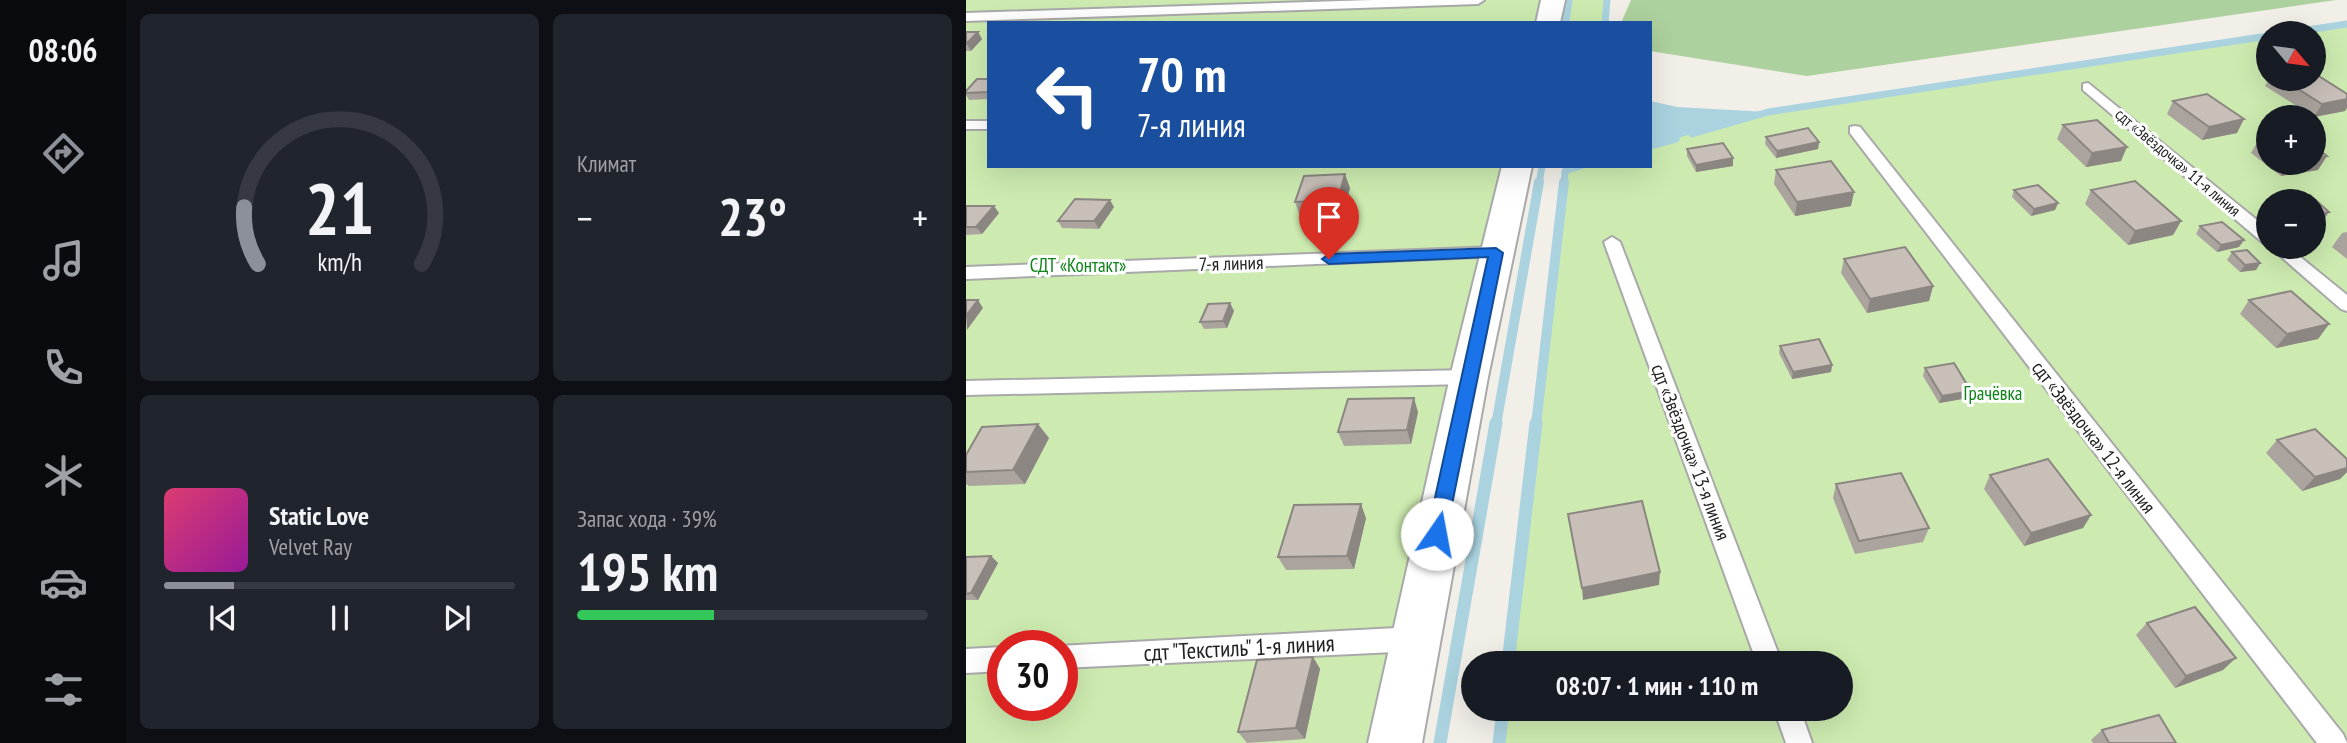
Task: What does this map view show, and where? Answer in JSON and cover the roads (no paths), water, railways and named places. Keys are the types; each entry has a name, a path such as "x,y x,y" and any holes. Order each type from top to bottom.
{"street":[{"path":"1548,21 1553,0"},
{"path":"1395,743 1469,377 1517,168"}],"lane":[{"path":"966,17 1478,0"},
{"name":"сдт «Звёздочка» 11-я линия","path":"2088,87 2256,228"},
{"path":"966,125 987,125"},
{"name":"сдт «Звёздочка» 12-я линия","path":"1854,130 2334,743"},
{"name":"сдт «Звёздочка» 13-я линия","path":"1612,242 1765,651"},
{"name":"7-я линия","path":"966,273 1496,253"},
{"path":"2292,259 2347,305"},
{"path":"966,388 1469,377"},
{"name":"сдт \"Текстиль\" 1-я линия","path":"1078,655 1415,639"},
{"path":"966,661 987,660"},
{"path":"1791,721 1799,743"}],"water":[{"path":"1652,101 1677,107 1768,112 1652,145"}],"waterway":[{"path":"1566,21 1569,0"},
{"path":"1605,21 1607,0"},
{"path":"2326,27 2347,24"},
{"path":"1692,134 1768,112 2256,38"},
{"path":"1652,145 1676,139"},
{"path":"1539,184 1542,168"},
{"path":"1564,184 1565,171 1575,168"},
{"path":"1496,425 1539,182"},
{"path":"1536,425 1564,182"},
{"path":"1440,743 1496,423"},
{"path":"1509,651 1536,423"},
{"path":"1499,743 1502,721"}],"park label":[{"name":"СДТ «Контакт»","path":"1078,265"},
{"name":"Грачёвка","path":"1993,393"}]}
